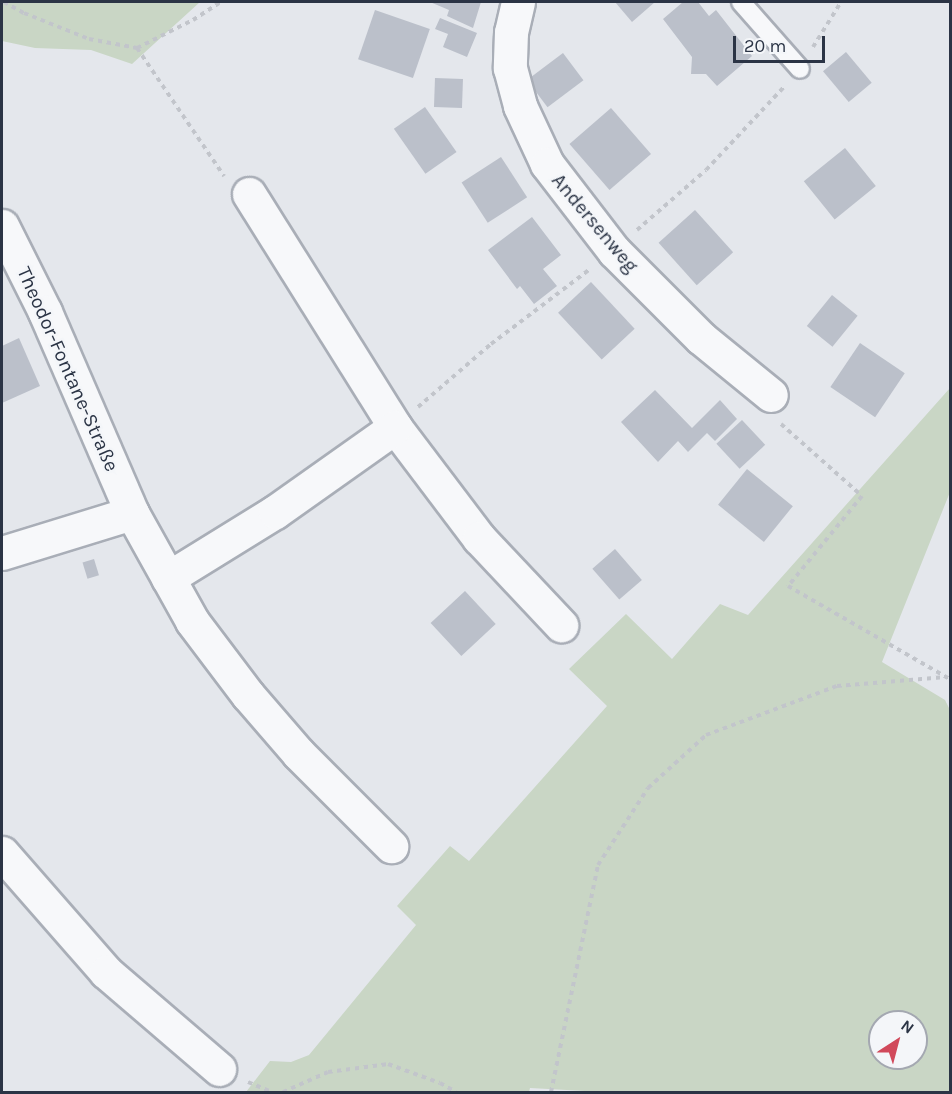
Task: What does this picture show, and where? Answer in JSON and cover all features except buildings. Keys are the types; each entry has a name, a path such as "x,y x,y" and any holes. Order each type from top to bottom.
{"street":[{"name":"Andersenweg","path":"518,2 510,48 510,68 519,106 547,164 614,251 701,338 771,395"},
{"path":"249,194 395,427 479,538 561,625"},
{"name":"Theodor-Fontane-Straße","path":"2,226 45,312 132,513 192,621 248,695 298,753 391,846"},
{"path":"168,578 275,512 395,427"},
{"path":"2,553 132,513"},
{"path":"2,852 106,972 219,1069"}],"lane":[{"path":"741,2 800,69"}],"path":[{"path":"4,2 24,13 89,39 136,48 193,20 220,2"},
{"path":"395,427 491,344 614,251 706,170 800,69 841,2"},
{"path":"136,48 230,185 249,194"},
{"path":"771,395 782,427 862,496 788,586 951,680"},
{"path":"551,1092 598,865 648,789 706,735 837,686 946,677"},
{"path":"282,1092 328,1072 388,1064 440,1083 456,1092"}],"green space":[{"path":"2,2 200,2 132,64 91,50 35,48 2,41"},
{"path":"950,388 950,492 882,662 945,700 950,710 950,1092 603,1092 530,1088 529,1092 246,1092 270,1061 291,1062 309,1055 416,925 397,906 450,846 469,861 607,706 569,669 626,614 672,659 720,604 748,615"}]}
